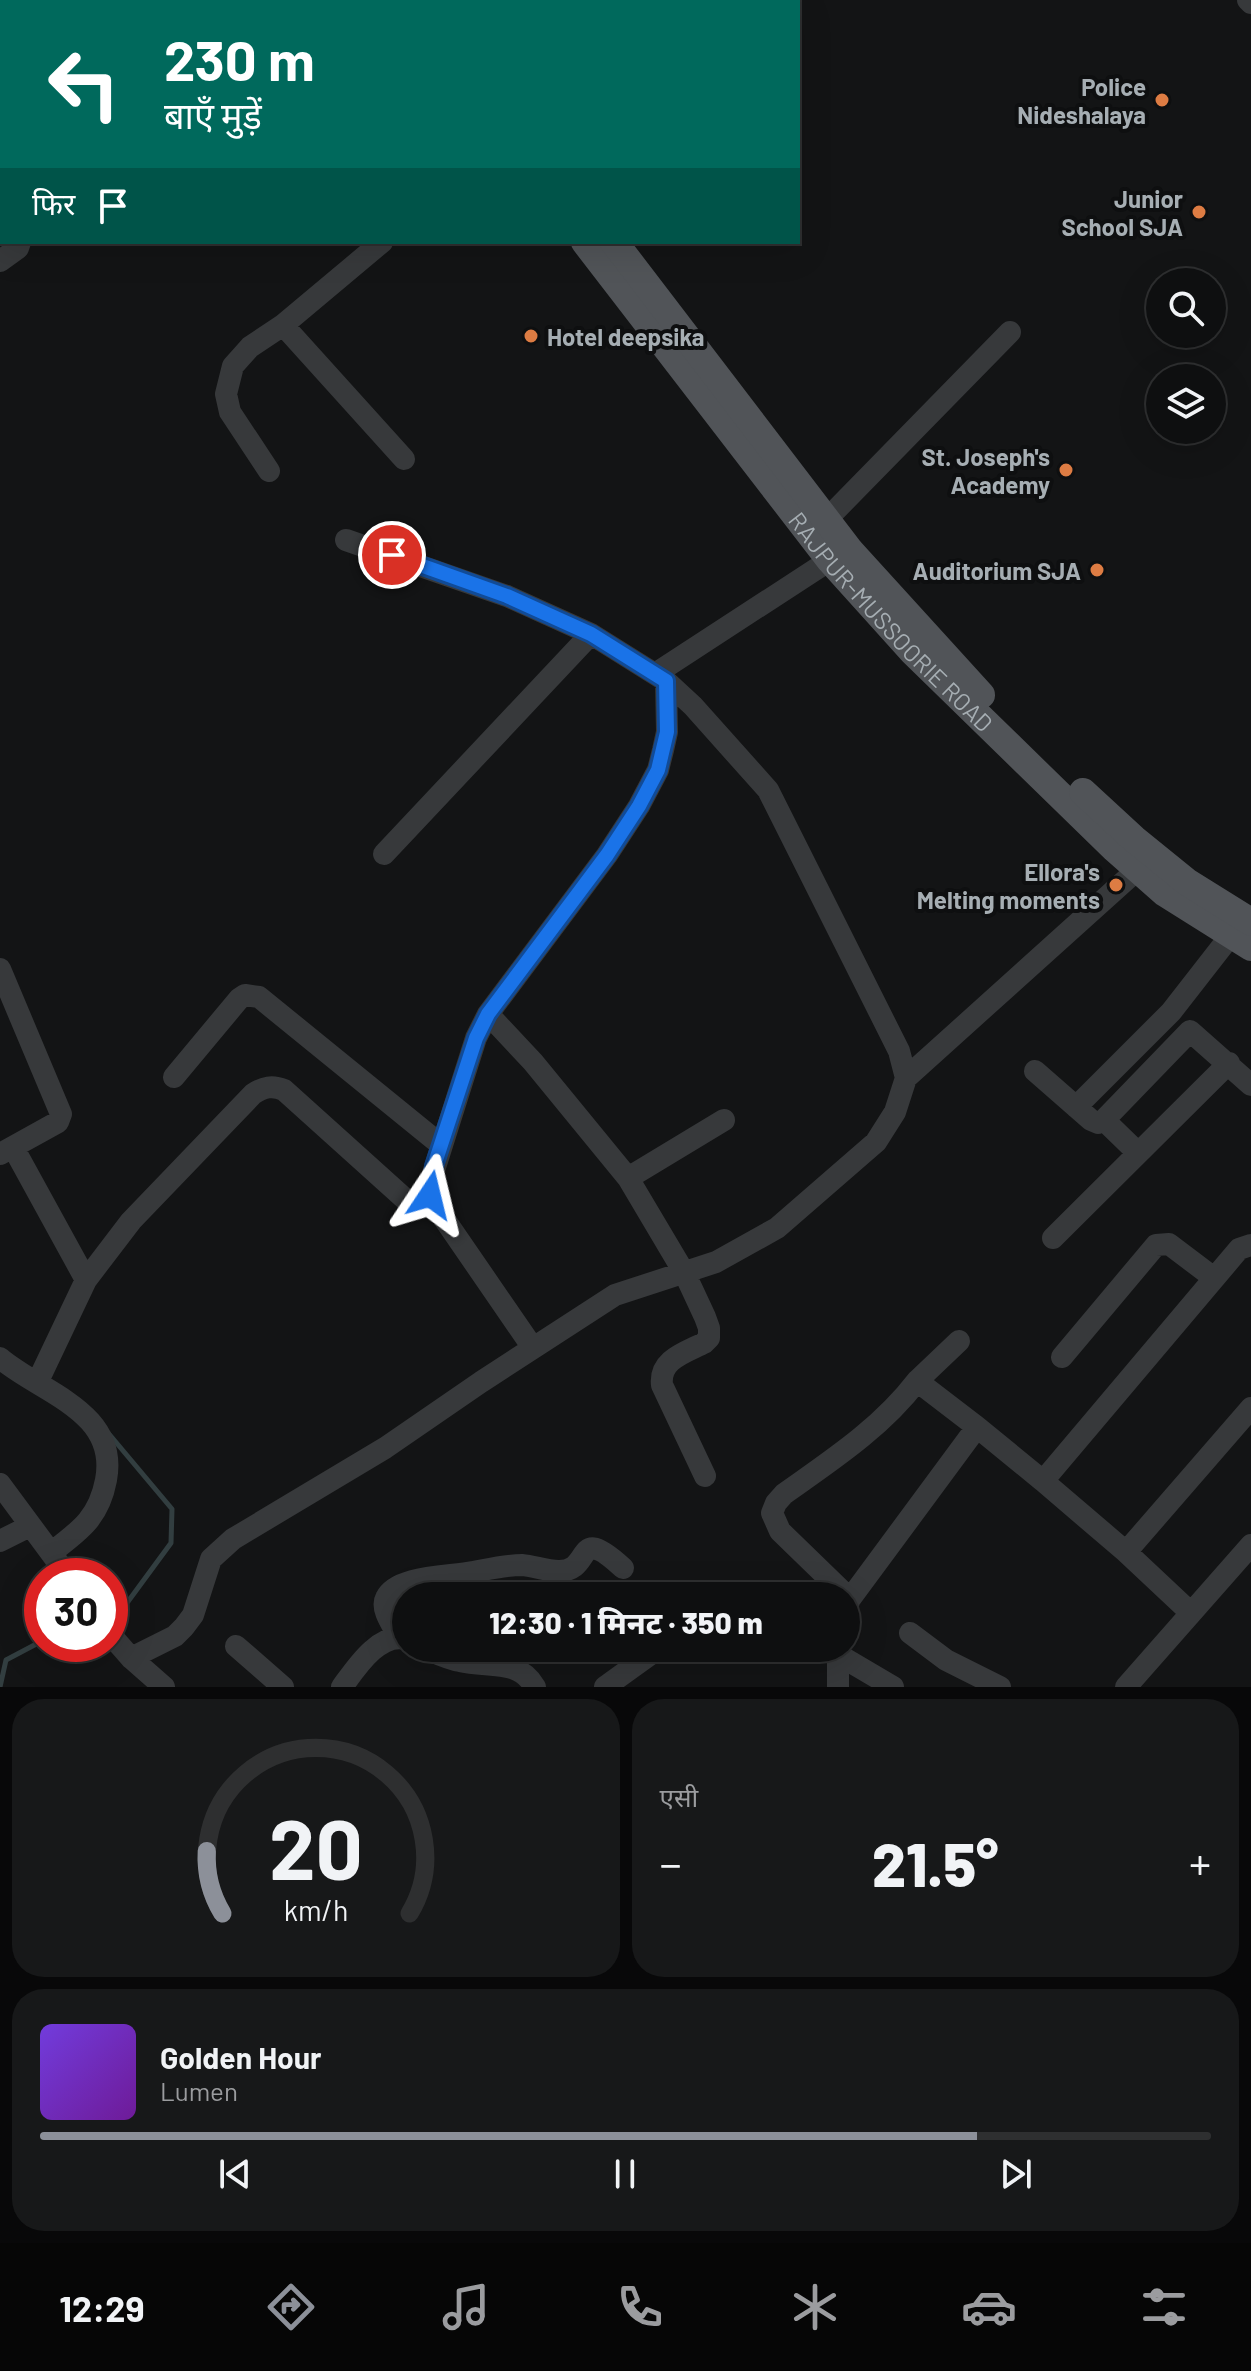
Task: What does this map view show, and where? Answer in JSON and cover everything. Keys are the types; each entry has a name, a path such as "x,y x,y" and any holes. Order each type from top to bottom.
{"main road":[{"name":"RAJPUR-MUSSOORIE ROAD","path":"587,244 830,560 954,694 1165,893 1244,935"},
{"name":"RAJPUR-MUSSOORIE ROAD","path":"616,244 826,520 931,641 1006,719 1134,839 1187,882 1244,935"}],"street":[{"path":"0,261 19,244"},
{"path":"269,471 230,412 226,394 233,366 250,347 283,325 380,244"},
{"path":"283,325 404,459"},
{"path":"826,520 1010,332"},
{"path":"346,540 507,596 591,634 660,678 693,706 768,790 899,1051 906,1078"},
{"path":"660,678 830,560"},
{"path":"384,854 591,634"},
{"path":"533,1348 430,1195 430,1183 476,1038 488,1014 607,855 658,770 667,732 660,678"},
{"path":"131,1658 175,1636 184,1627 193,1615 211,1559 220,1548 385,1448 615,1295 685,1274 745,1248 777,1228 876,1142 895,1112 906,1078 1138,869"},
{"path":"1076,1107 1244,935"},
{"path":"0,969 61,1114 58,1122 7,1151 86,1280"},
{"path":"174,1077 239,999 245,995 259,997 441,1145"},
{"path":"1171,1012 1251,1085"},
{"path":"488,1014 533,1062 628,1178 685,1274 705,1317 709,1338 665,1365 661,1375 662,1385 705,1476"},
{"path":"1035,1071 1098,1123 1190,1031"},
{"path":"1053,1238 1229,1063"},
{"path":"41,1374 86,1280 131,1221 262,1088 284,1090 405,1199 415,1200 430,1195"},
{"path":"628,1178 724,1120"},
{"path":"1104,1120 1138,1153"},
{"path":"1062,1357 1156,1245 1169,1244 1214,1278"},
{"path":"1043,1481 1239,1249 1251,1245"},
{"path":"828,1582 780,1531 772,1513 776,1503 870,1430 959,1341"},
{"path":"0,1358 41,1374 52,1389 104,1438 109,1452 99,1504 85,1527 52,1552"},
{"path":"917,1381 1043,1481 1191,1613"},
{"path":"1126,1552 1251,1408"},
{"path":"860,1588 977,1427"},
{"path":"0,1484 56,1558"},
{"path":"0,1541 30,1526"},
{"path":"412,1582 523,1565 563,1571 572,1567 588,1549 595,1547 602,1549 623,1568"},
{"path":"1126,1687 1250,1549"},
{"path":"392,1592 384,1602 392,1620"},
{"path":"910,1633 946,1660 1000,1687"},
{"path":"342,1687 380,1644 392,1641"},
{"path":"236,1646 283,1687"},
{"path":"128,1655 164,1687"},
{"path":"463,1662 516,1668 535,1687"},
{"path":"605,1687 640,1662"},
{"path":"837,1662 838,1687"},
{"path":"854,1662 893,1687"}],"waterway":[{"path":"109,1434 172,1509 171,1543 128,1602"},
{"path":"0,1687 6,1660 24,1650"}],"place":[{"name":"Police Nideshalaya","path":"1162,100"},
{"name":"Junior School SJA","path":"1199,212"},
{"name":"Hotel deepsika","path":"531,336"},
{"name":"St. Joseph's Academy","path":"1066,470"},
{"name":"Auditorium SJA","path":"1097,570"},
{"name":"Ellora's Melting moments","path":"1116,885"}],"route":[{"path":"392,555 507,596 591,634 666,681 667,732 658,770 607,855 488,1014 476,1038 434,1166 430,1195"}]}
